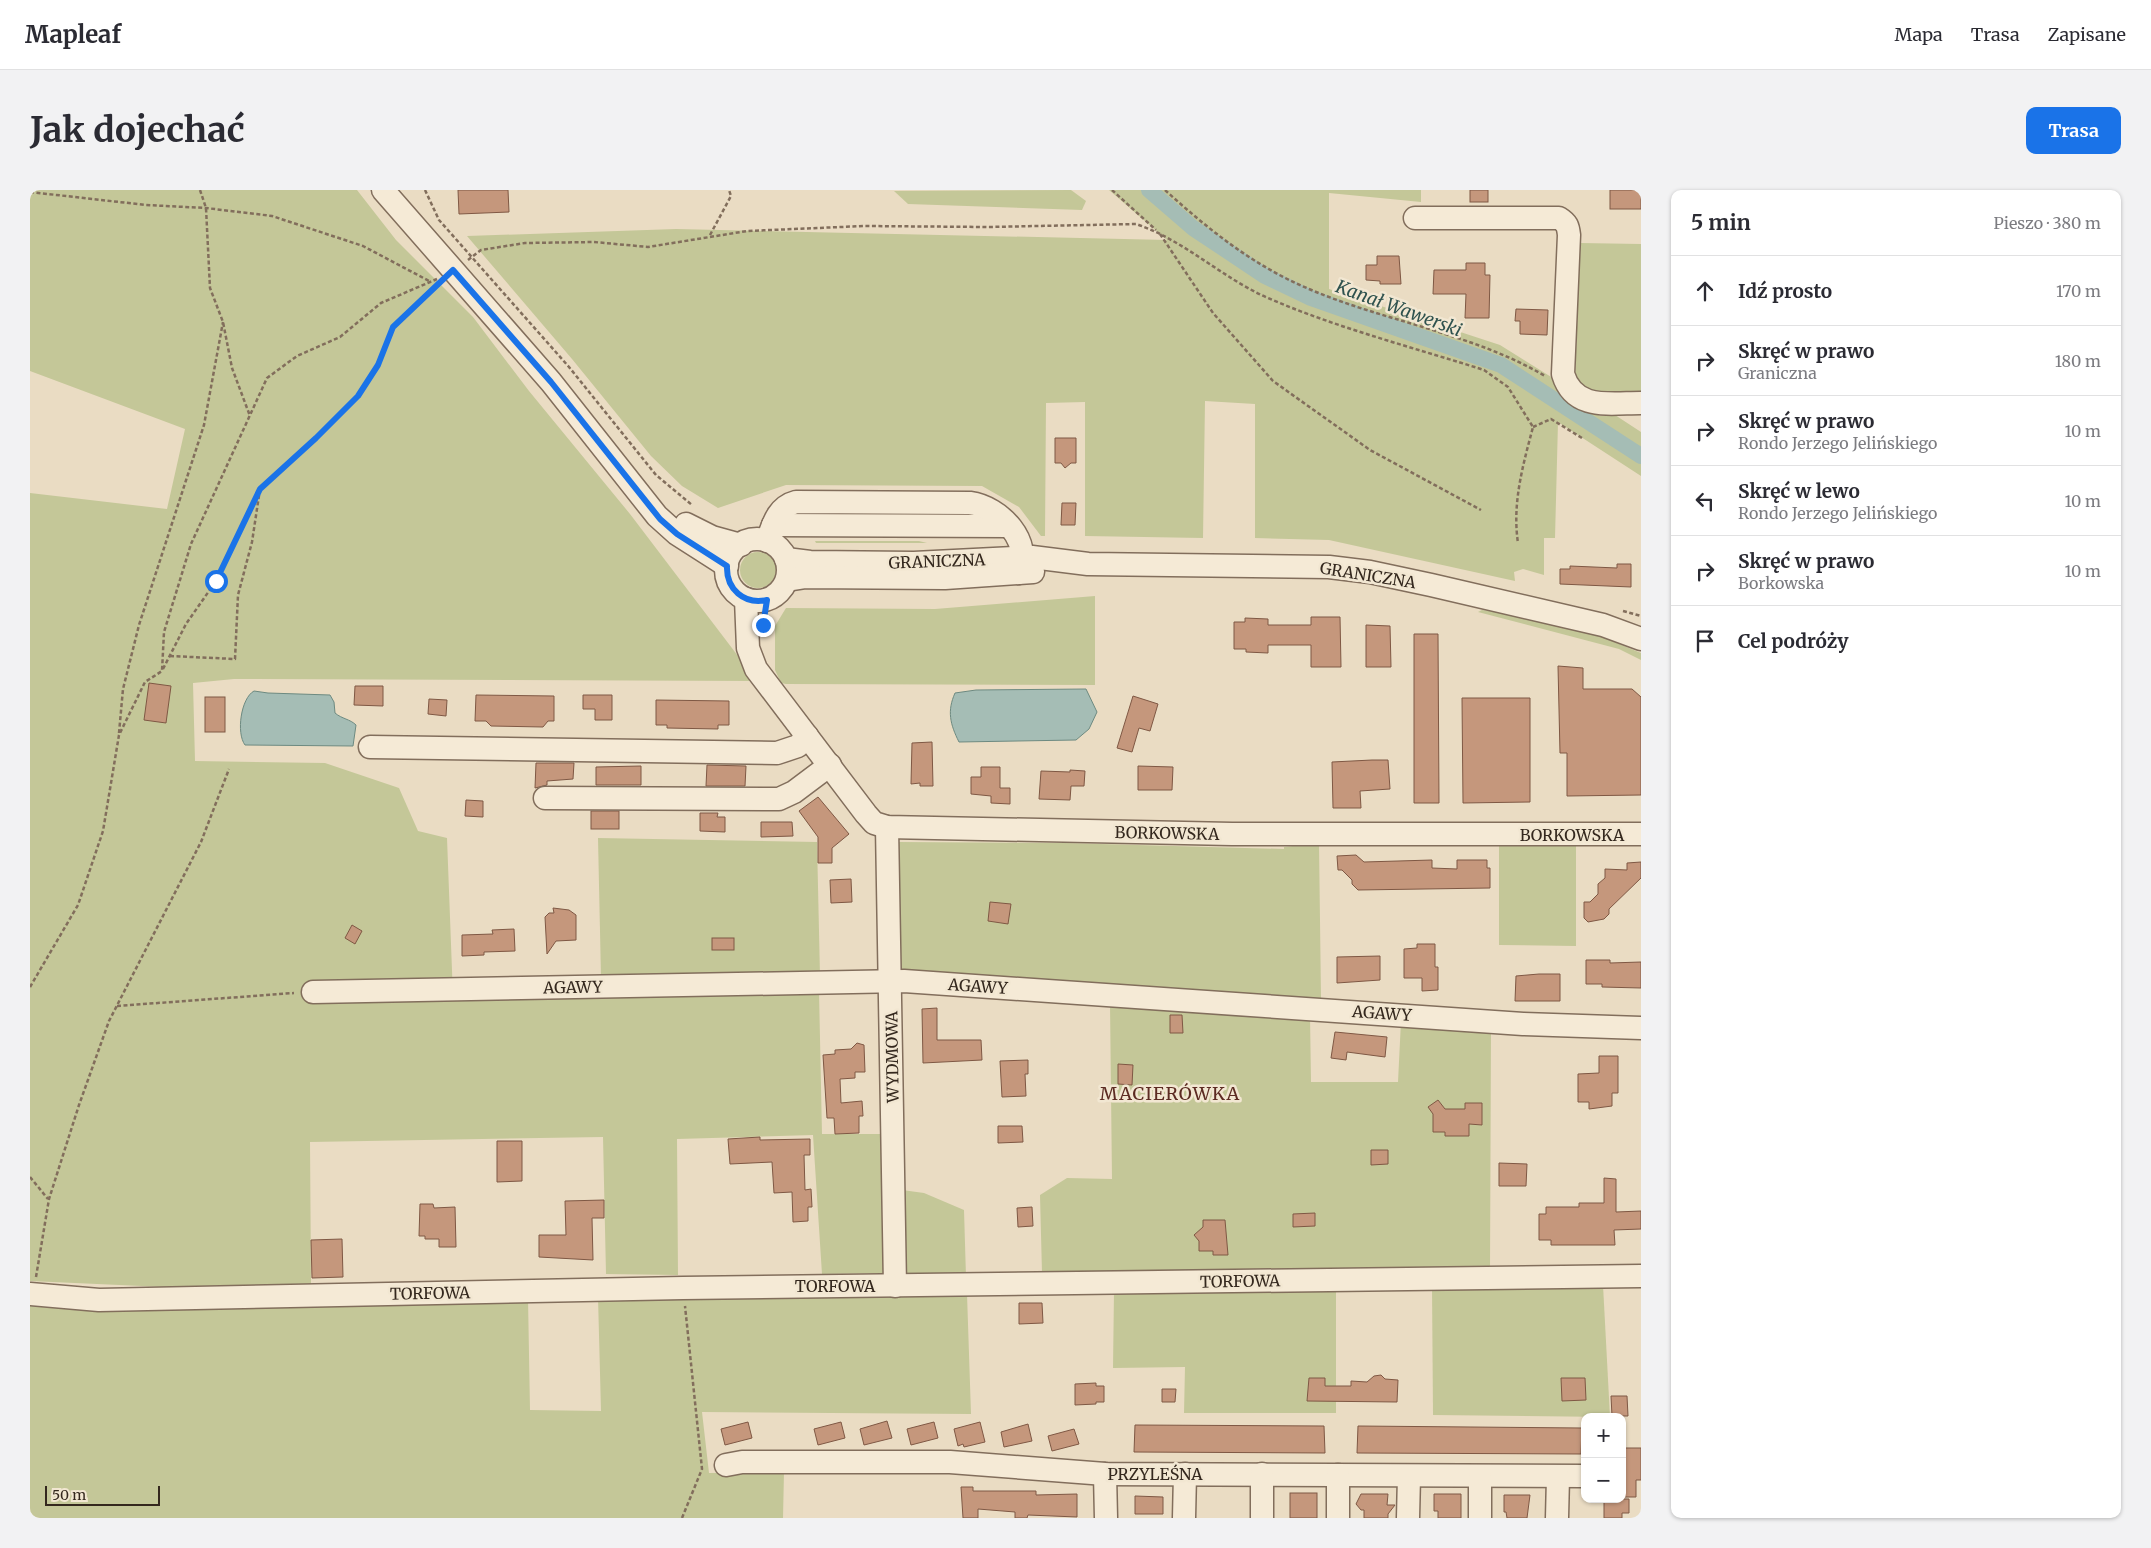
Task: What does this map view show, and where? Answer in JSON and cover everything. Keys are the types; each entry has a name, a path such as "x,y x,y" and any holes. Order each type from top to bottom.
{"street":[{"path":"383,190 551,382 639,491 651,509 670,528 727,566"},
{"path":"1416,218 1559,218 1564,221 1568,225 1569,235 1563,374 1570,390 1584,400 1602,403 1641,403"},
{"path":"639,491 669,514 693,528 712,537 740,545"},
{"path":"770,533 786,569 779,592 756,599 737,594 731,586 727,566 733,552 740,545 770,533 1009,526 1021,544 1020,565"},
{"name":"GRANICZNA","path":"786,569 810,562 1020,565 1064,569 1088,564 1293,565 1351,569 1431,585 1603,625 1640,637"},
{"path":"756,599 765,679 870,819 887,827"},
{"path":"370,747 777,754 798,746 807,736"},
{"path":"545,798 778,799 794,792 830,765"},
{"name":"BORKOWSKA","path":"887,827 1232,834 1641,834"},
{"name":"WYDMOWA","path":"887,827 895,1286"},
{"name":"AGAWY","path":"313,992 891,982 1523,1024 1641,1028"},
{"name":"TORFOWA","path":"31,1294 99,1300 683,1288 1641,1276"},
{"name":"PRZYLEŚNA","path":"726,1465 742,1462 928,1461 1105,1474 1581,1476"},
{"path":"1105,1474 1106,1518"},
{"path":"1184,1518 1185,1474"},
{"path":"1262,1474 1262,1518"},
{"path":"1338,1475 1338,1518"},
{"path":"1408,1518 1409,1476"},
{"path":"1480,1477 1480,1518"},
{"path":"1557,1518 1558,1477"}],"path":[{"path":"200,190 206,208 210,288 223,322 232,368 250,418"},
{"path":"425,190 439,220 569,367 656,475 698,510"},
{"path":"710,236 731,196 729,190"},
{"path":"1112,190 1158,232 1213,313 1273,381 1370,450 1481,510"},
{"path":"1165,190 1209,229 1275,274 1341,301 1518,360 1570,390"},
{"path":"30,192 146,206 206,208 272,216 363,246 432,282"},
{"path":"162,671 164,632 191,544 267,378 297,356 340,337 381,303 432,282 481,250 525,243 594,242 648,247 747,231 864,226 989,227 1136,224 1158,232 1266,297 1311,314 1484,370 1508,387 1533,426 1522,468 1514,520 1518,543"},
{"path":"119,735 145,682 162,671 186,624 216,581 260,489 316,438 358,396 378,365 393,327 453,270"},
{"path":"30,987 78,905 103,831 119,735 123,688 139,625 204,425 223,322"},
{"path":"1533,426 1551,419 1582,438"},
{"path":"170,656 235,659 238,595 252,542 260,489"},
{"path":"31,1294 49,1199 79,1105 117,1006 201,842 229,769"},
{"path":"117,1006 313,992"},
{"path":"30,1177 49,1199"},
{"path":"682,1518 702,1468 683,1288"}],"green space":[{"path":"30,190 357,190 396,240 473,317 529,391 630,514 757,681 234,679 193,683 195,761 325,763 399,788 418,831 447,838 453,997 819,991 822,1134 883,1134 886,1273 822,1274 813,1135 677,1139 678,1275 606,1274 603,1137 310,1142 311,1284 164,1287 30,1281 30,493 167,509 185,429 30,371"},
{"path":"1071,190 1086,201 1082,210 908,204 894,191"},
{"path":"1109,190 1421,190 1421,202 1329,193 1329,289 1500,345 1556,380 1559,395 1600,416 1615,415 1641,432 1641,476 1558,422 1555,538 1544,538 1544,575 1523,569 1514,572 1515,581 1329,540 1255,538 1255,404 1205,401 1203,538 1085,536 1085,402 1046,403 1045,536 1041,536 1019,507 982,486 786,485 718,508 682,486 651,456 572,359 467,236 676,229 1167,240"},
{"path":"1580,243 1641,244 1641,393 1586,392 1575,380"},
{"path":"815,541 919,541 927,543 816,543"},
{"path":"758,552 771,557 776,570 771,583 758,588 745,583 740,570 745,557"},
{"path":"1095,596 1095,685 786,684 781,683 775,670 775,626 786,608 935,609"},
{"path":"1482,610 1498,612 1602,637 1641,653 1641,660 1619,649 1478,612"},
{"path":"598,838 817,842 820,976 601,978"},
{"path":"897,842 1065,843 1284,849 1284,847 1319,843 1321,999 900,971"},
{"path":"1576,843 1576,946 1499,945 1499,844"},
{"path":"1110,1003 1310,1016 1311,1082 1398,1082 1401,1021 1491,1027 1490,1269 1042,1273 1040,1195 1067,1178 1112,1179"},
{"path":"902,1190 924,1193 964,1210 966,1277 904,1277"},
{"path":"1603,1285 1610,1413 1581,1413 1581,1417 1433,1415 1432,1287"},
{"path":"1336,1289 1336,1413 1184,1413 1185,1367 1113,1368 1114,1291"},
{"path":"967,1294 971,1414 702,1412 709,1473 784,1472 783,1518 30,1518 30,1298 528,1298 530,1410 601,1411 598,1297"}],"water":[{"path":"1086,689 1097,712 1089,729 1076,740 959,742 953,729 950,712 955,693 976,690"},
{"path":"254,691 330,695 334,702 335,713 356,725 353,746 245,745 242,740 241,716 246,701"}],"building":[{"path":"458,190 508,190 509,212 459,214"},
{"path":"1470,190 1488,190 1488,202 1470,202"},
{"path":"1610,190 1641,190 1641,209 1610,209"},
{"path":"1377,256 1399,256 1401,284 1380,284 1380,281 1366,280 1366,265 1377,265"},
{"path":"1466,263 1485,263 1485,275 1490,275 1489,318 1465,318 1466,294 1433,294 1434,270 1466,270"},
{"path":"1516,309 1548,310 1547,335 1520,334 1520,321 1515,321"},
{"path":"1055,438 1076,438 1076,463 1071,463 1065,468 1061,463 1055,463"},
{"path":"1062,503 1076,503 1075,525 1061,525"},
{"path":"1617,564 1631,564 1631,587 1560,584 1560,569 1570,569 1570,566 1617,568"},
{"path":"1311,617 1340,617 1341,667 1311,667 1311,645 1268,645 1268,653 1246,652 1246,649 1234,649 1234,622 1245,622 1245,618 1268,619 1268,625 1311,625"},
{"path":"1366,625 1390,626 1391,667 1366,667"},
{"path":"1414,634 1438,634 1439,803 1414,803"},
{"path":"1558,666 1583,668 1583,689 1632,689 1641,697 1641,795 1567,796 1567,753 1560,753"},
{"path":"149,683 171,686 166,723 144,720"},
{"path":"355,686 383,686 383,706 354,705"},
{"path":"476,695 554,696 554,721 548,721 543,727 491,726 486,721 475,721"},
{"path":"583,695 612,695 612,720 595,720 595,709 583,709"},
{"path":"1133,696 1158,704 1150,731 1139,728 1132,752 1117,748"},
{"path":"205,697 225,697 225,732 205,732"},
{"path":"1462,698 1530,698 1530,802 1463,803"},
{"path":"429,699 447,700 446,716 428,714"},
{"path":"656,700 729,701 729,725 718,725 718,729 667,728 667,725 656,725"},
{"path":"932,742 933,786 920,786 920,783 911,784 912,743"},
{"path":"1388,760 1390,789 1360,791 1361,808 1333,808 1332,762"},
{"path":"536,763 574,763 573,779 547,781 547,785 535,788"},
{"path":"707,765 746,766 745,786 706,786"},
{"path":"641,766 641,785 596,785 596,767"},
{"path":"1138,766 1173,767 1172,790 1138,790"},
{"path":"981,767 1000,767 1000,788 1010,788 1010,804 991,803 991,796 971,794 971,777 981,777"},
{"path":"1070,770 1085,771 1084,786 1071,786 1070,800 1039,799 1041,771 1070,772"},
{"path":"818,797 849,834 832,848 832,863 818,863 818,837 799,811"},
{"path":"466,800 483,801 483,817 465,816"},
{"path":"591,811 619,811 619,829 591,829"},
{"path":"700,813 718,813 717,817 725,817 725,832 700,831"},
{"path":"761,822 792,822 793,836 761,837"},
{"path":"1356,855 1364,862 1432,860 1432,868 1457,869 1457,860 1487,860 1487,868 1490,868 1490,888 1358,890 1352,884 1352,880 1342,870 1338,870 1337,856"},
{"path":"1641,862 1641,878 1609,909 1609,914 1604,919 1588,922 1584,918 1584,902 1590,902 1598,894 1598,884 1605,878 1605,869 1627,870 1627,863"},
{"path":"851,879 852,902 831,903 830,880"},
{"path":"990,902 1011,904 1008,924 988,921"},
{"path":"553,908 569,910 576,915 576,940 556,941 547,954 545,917 549,913 554,913"},
{"path":"352,925 362,931 355,944 345,938"},
{"path":"514,929 515,951 484,952 484,955 462,956 462,935 493,934 492,930"},
{"path":"712,938 734,938 734,950 712,950"},
{"path":"1417,944 1435,944 1438,990 1422,991 1422,978 1404,978 1404,949 1417,948"},
{"path":"1380,956 1380,980 1337,983 1337,957"},
{"path":"1586,960 1610,960 1610,963 1641,962 1641,988 1602,987 1602,984 1586,984"},
{"path":"1560,974 1560,1001 1515,1001 1516,976"},
{"path":"937,1008 937,1040 981,1040 982,1060 923,1063 922,1009"},
{"path":"1170,1015 1182,1015 1183,1033 1170,1033"},
{"path":"1335,1032 1387,1037 1385,1057 1347,1052 1346,1060 1331,1058"},
{"path":"857,1043 864,1045 865,1072 855,1072 855,1078 840,1079 841,1103 862,1101 863,1116 859,1116 859,1133 835,1134 834,1118 827,1118 823,1055 835,1054 835,1050 851,1049"},
{"path":"1599,1056 1618,1056 1618,1093 1612,1093 1612,1106 1589,1109 1589,1102 1578,1102 1578,1074 1599,1073"},
{"path":"1028,1060 1028,1074 1025,1074 1026,1096 1002,1097 1000,1061"},
{"path":"1118,1064 1133,1065 1132,1085 1118,1084"},
{"path":"1438,1100 1445,1109 1465,1109 1465,1103 1482,1103 1482,1125 1469,1124 1469,1136 1445,1136 1445,1132 1433,1132 1433,1114 1428,1107"},
{"path":"998,1126 1022,1126 1023,1142 998,1143"},
{"path":"760,1137 760,1140 810,1139 810,1155 804,1155 805,1190 811,1189 812,1207 808,1207 808,1221 793,1222 792,1192 774,1193 772,1162 730,1164 728,1139"},
{"path":"497,1141 522,1141 522,1181 497,1182"},
{"path":"1371,1150 1388,1150 1388,1164 1371,1165"},
{"path":"1499,1163 1527,1164 1526,1186 1499,1186"},
{"path":"1604,1178 1616,1179 1616,1212 1641,1211 1641,1229 1614,1230 1615,1245 1551,1245 1551,1240 1539,1240 1539,1214 1546,1214 1546,1207 1579,1207 1579,1203 1604,1203"},
{"path":"604,1200 604,1218 592,1218 593,1260 539,1257 539,1235 566,1235 565,1201"},
{"path":"420,1204 433,1204 434,1208 455,1207 456,1247 439,1247 439,1239 425,1239 425,1236 419,1236"},
{"path":"1032,1207 1033,1226 1018,1227 1017,1208"},
{"path":"1315,1213 1315,1226 1293,1227 1293,1214"},
{"path":"1203,1220 1225,1220 1228,1255 1213,1255 1213,1251 1199,1251 1199,1241 1194,1235 1203,1227"},
{"path":"342,1239 343,1277 312,1278 311,1240"},
{"path":"1019,1303 1042,1303 1043,1323 1019,1324"},
{"path":"1381,1375 1385,1379 1398,1380 1397,1402 1307,1401 1309,1378 1325,1378 1325,1386 1351,1386 1351,1381 1367,1382 1374,1376"},
{"path":"1561,1378 1585,1378 1586,1400 1562,1401"},
{"path":"1096,1383 1096,1386 1104,1386 1104,1402 1075,1405 1075,1384"},
{"path":"1162,1389 1176,1389 1175,1402 1162,1402"},
{"path":"1611,1396 1627,1396 1628,1416 1626,1416 1626,1413 1612,1413"},
{"path":"887,1421 892,1438 864,1445 860,1429"},
{"path":"748,1422 752,1438 725,1445 721,1429"},
{"path":"841,1422 845,1438 818,1445 814,1429"},
{"path":"934,1422 938,1438 911,1445 907,1429"},
{"path":"980,1422 985,1442 964,1447 963,1444 958,1446 954,1429"},
{"path":"1028,1424 1032,1441 1004,1447 1001,1432"},
{"path":"1135,1425 1324,1426 1325,1453 1134,1452"},
{"path":"1358,1426 1581,1428 1581,1454 1357,1453"},
{"path":"1074,1429 1079,1444 1052,1451 1048,1436"},
{"path":"1626,1448 1641,1448 1641,1480 1636,1480 1636,1497 1626,1497"},
{"path":"961,1487 973,1487 973,1491 1036,1491 1036,1495 1077,1494 1077,1517 1028,1515 1027,1518 1015,1518 1015,1512 978,1509 978,1518 963,1518"},
{"path":"1290,1493 1317,1493 1317,1518 1290,1518"},
{"path":"1361,1494 1388,1494 1387,1505 1395,1505 1388,1514 1388,1518 1364,1518 1364,1510 1361,1510 1356,1504"},
{"path":"1434,1494 1461,1494 1461,1518 1438,1518 1438,1511 1434,1511"},
{"path":"1504,1495 1530,1495 1527,1518 1507,1518 1506,1512 1504,1512"},
{"path":"1135,1496 1163,1497 1163,1514 1135,1514"},
{"path":"1626,1499 1629,1499 1629,1513 1622,1513 1622,1518 1604,1518 1604,1503 1626,1503"}],"waterway":[{"name":"Kanał Wawerski","path":"1149,190 1193,228 1265,276 1311,298 1501,365 1641,456"}],"district":[{"name":"MACIERÓWKA","path":"1170,1093"}],"route":[{"path":"216,581 260,489 316,438 358,396 378,365 393,327 453,270 551,382 660,519 691,544 714,556 727,566 729,581 737,594 746,599 756,601 767,600 763,625"}]}
